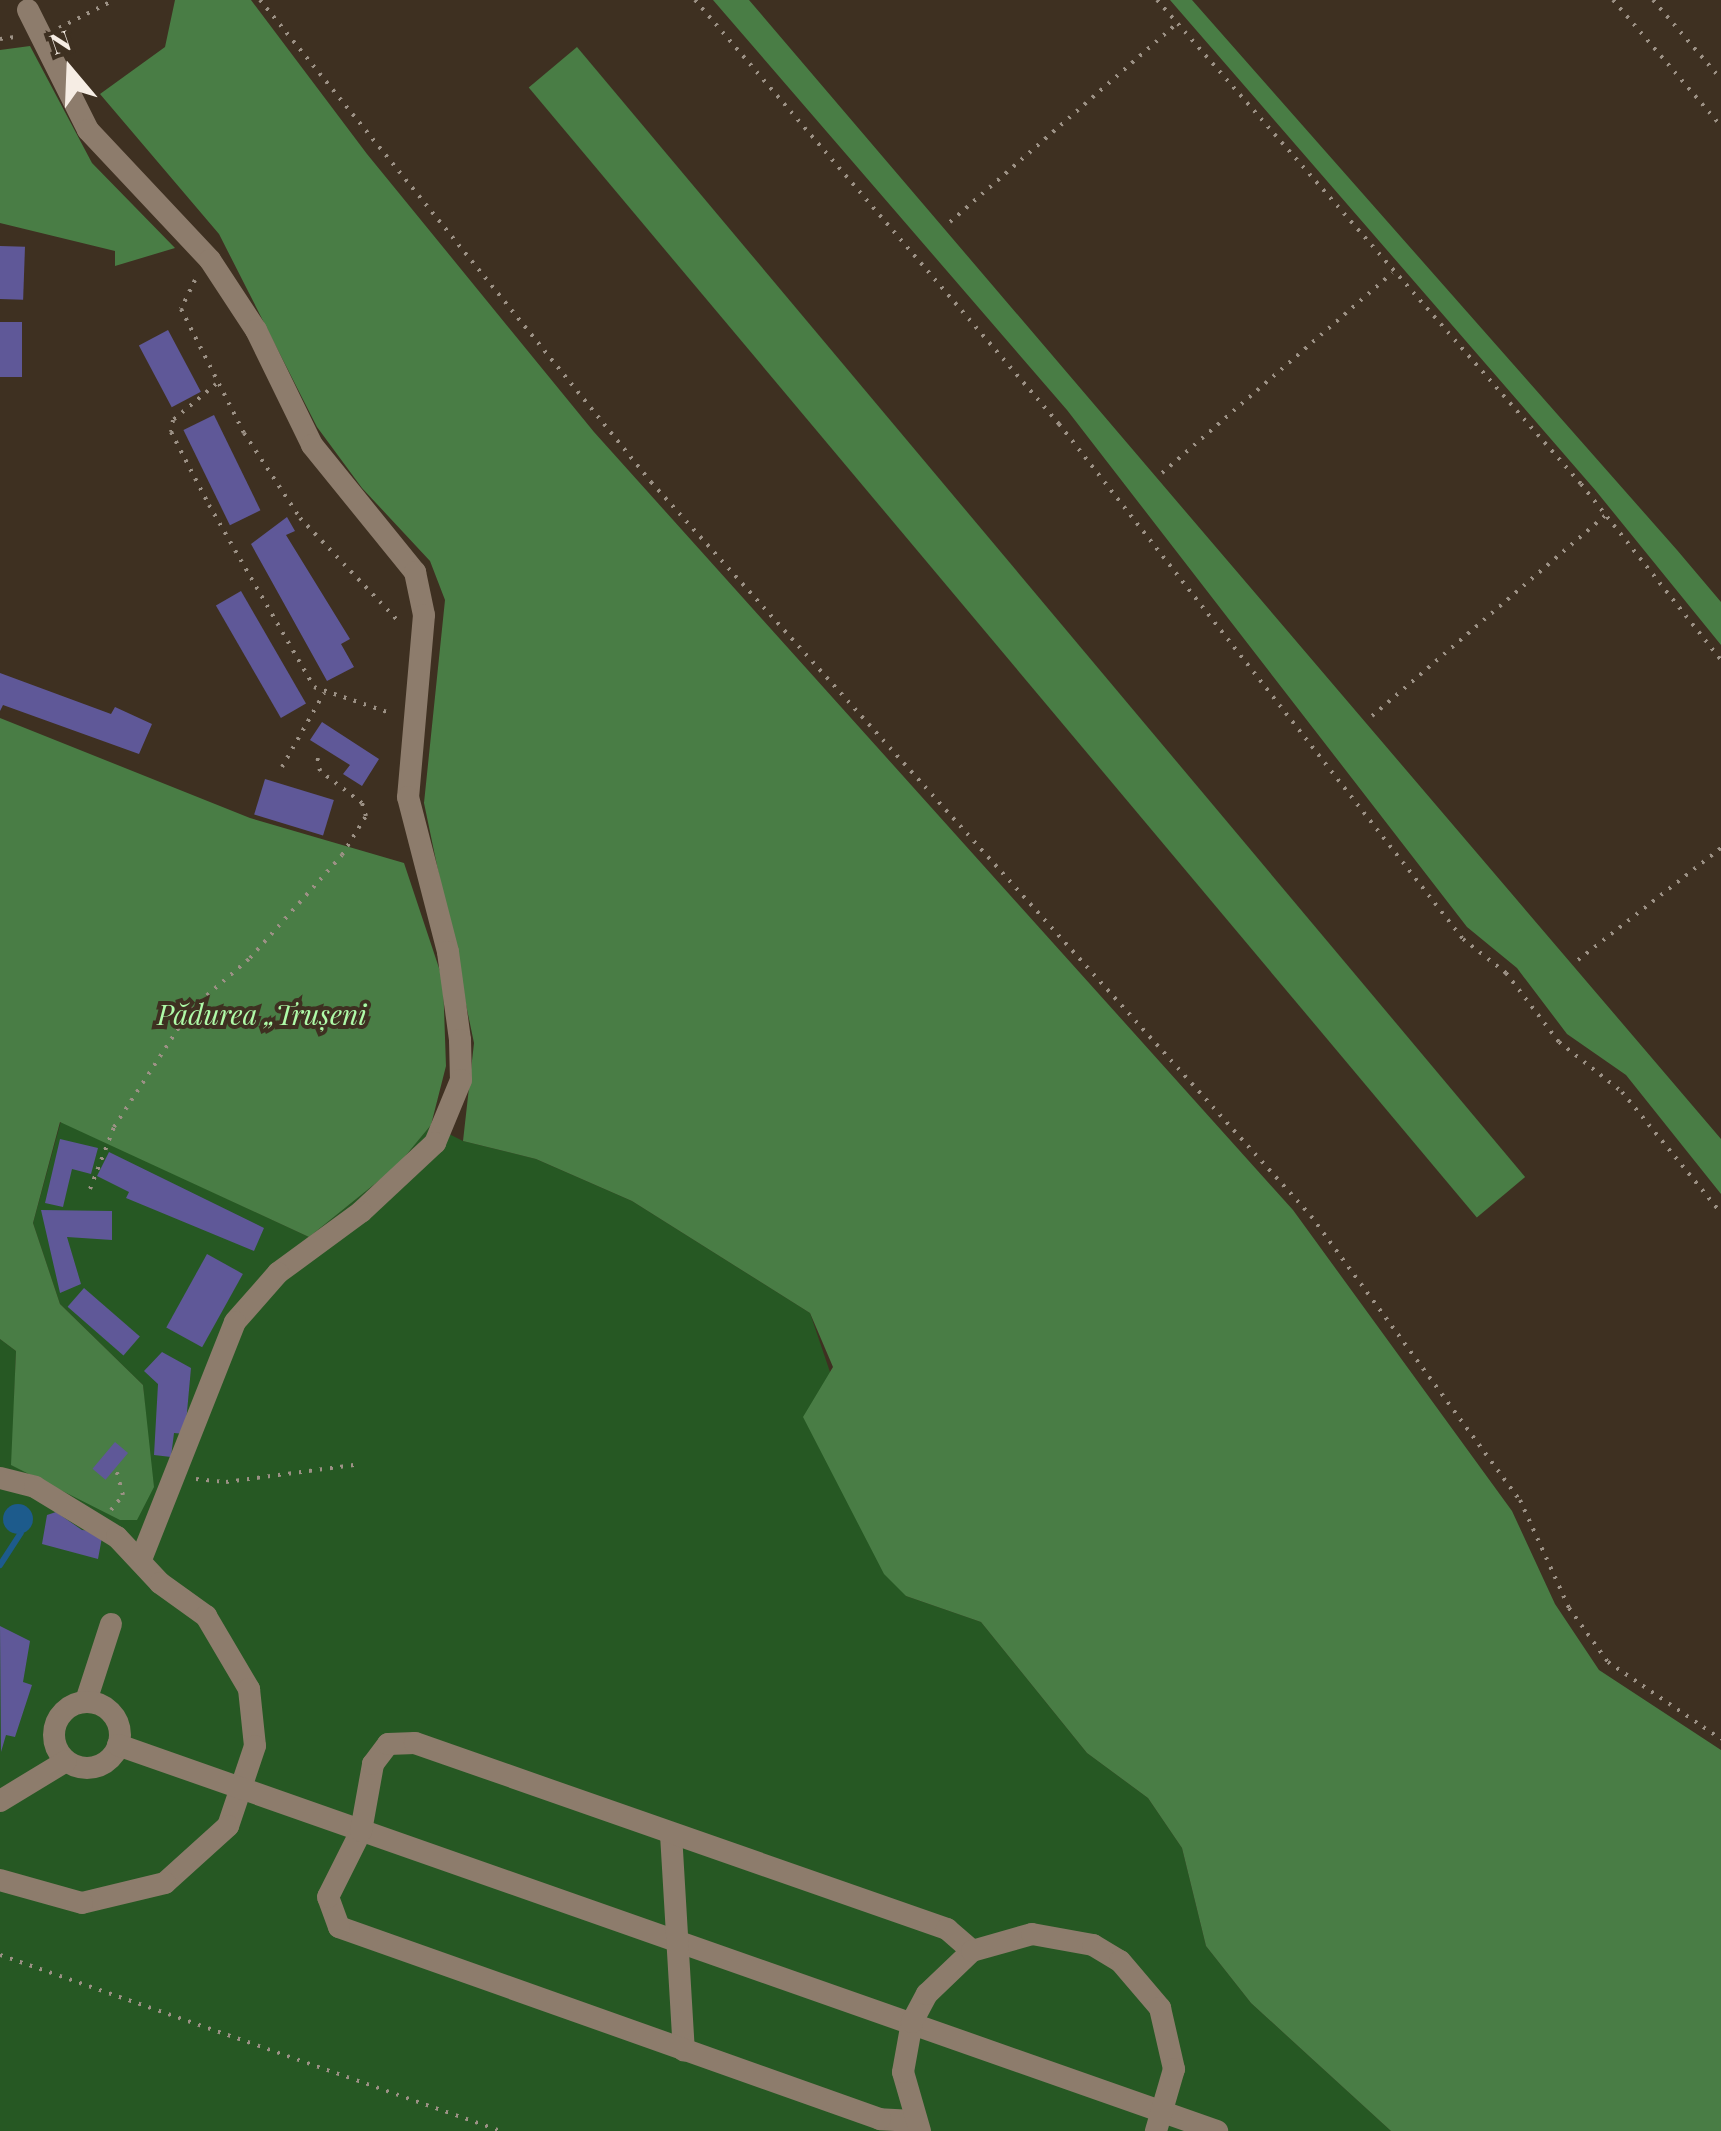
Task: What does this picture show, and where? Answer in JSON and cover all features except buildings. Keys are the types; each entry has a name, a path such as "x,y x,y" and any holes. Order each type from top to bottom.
{"lane":[{"path":"28,10 88,130 210,260 256,330 312,446 415,572 423,592 422,647 408,797 456,996 461,1080 450,1118 435,1143 373,1202 253,1298 226,1343 179,1471 141,1559"},
{"path":"0,1478 34,1487 99,1526 141,1559 160,1583 206,1616 239,1662 254,1717 245,1791 210,1848 177,1876 139,1894 68,1901 0,1880"},
{"path":"86,1702 111,1624"},
{"path":"66,1761 54,1730 64,1710 86,1702 114,1715 118,1745"},
{"path":"972,1952 947,1929 399,1740 379,1751 372,1764 361,1831 328,1897 339,1927 880,2119 917,2126 903,2072 912,2022 947,1970 972,1952 1001,1939 1063,1936 1120,1961 1160,2008 1170,2038 1174,2069 1161,2121"},
{"path":"118,1745 912,2022 1161,2121 1217,2131"},
{"path":"0,1801 66,1761 96,1766 118,1745"},
{"path":"670,1834 684,2051"}],"path":[{"path":"260,0 651,482 1312,1216 1520,1500 1569,1608 1608,1662 1721,1739"},
{"path":"695,0 1060,424 1464,939 1506,972 1559,1042 1622,1092 1721,1214"},
{"path":"1157,0 1606,515 1721,660"},
{"path":"1612,0 1721,126"},
{"path":"1653,0 1721,79"},
{"path":"950,222 1177,23"},
{"path":"210,260 181,310 218,383 300,518 422,647"},
{"path":"1162,473 1392,273"},
{"path":"218,383 173,420 171,432 314,686 324,693 387,710 414,727"},
{"path":"1372,716 1606,515"},
{"path":"282,766 324,693"},
{"path":"90,1189 114,1127 190,1009 250,958 342,854 366,816 362,803 320,770 317,756"},
{"path":"1578,960 1721,848"},
{"path":"179,1471 226,1482 354,1465"},
{"path":"99,1526 123,1494 116,1468"},
{"path":"0,1955 501,2131"}],"green space":[{"path":"175,0 251,0 367,154 594,432 1293,1210 1512,1511 1555,1604 1599,1670 1721,1750 1721,2131 1391,2131 1251,2003 1206,1946 1182,1848 1148,1798 1087,1753 981,1622 906,1596 884,1574 803,1417 833,1367 810,1313 632,1201 536,1159 463,1141 474,1043 424,803 445,600 430,561 362,488 317,427 219,234 100,94 165,47"},
{"path":"713,0 749,0 1721,1139 1721,1194 1626,1075 1567,1034 1517,968 1467,927 1067,410"},
{"path":"1170,0 1192,0 1677,550 1721,602 1721,645 1596,491"},
{"path":"30,46 92,163 175,248 115,266 115,251 0,223 0,50"},
{"path":"577,47 1525,1177 1477,1217 529,87"},
{"name":"Pădurea „Trușeni","path":"0,718 250,818 404,863 443,980 446,1066 431,1125 397,1166 309,1237 60,1122 33,1223 60,1304 143,1385 154,1487 137,1520 120,1520 11,1465 16,1351 0,1339"},
{"path":"61,1121 309,1237 397,1166 431,1125 463,1141 536,1159 632,1201 810,1313 906,1596 981,1622 1087,1753 1148,1798 1182,1848 1206,1946 1251,2003 1391,2131 0,2131 0,1339 16,1351 12,1465 147,1435 143,1385 60,1304 33,1223"}],"water":[{"path":"18,1504 28,1509 33,1519 28,1529 18,1534 8,1529 3,1519 8,1509"}],"waterway":[{"path":"0,1565 21,1533"}]}
